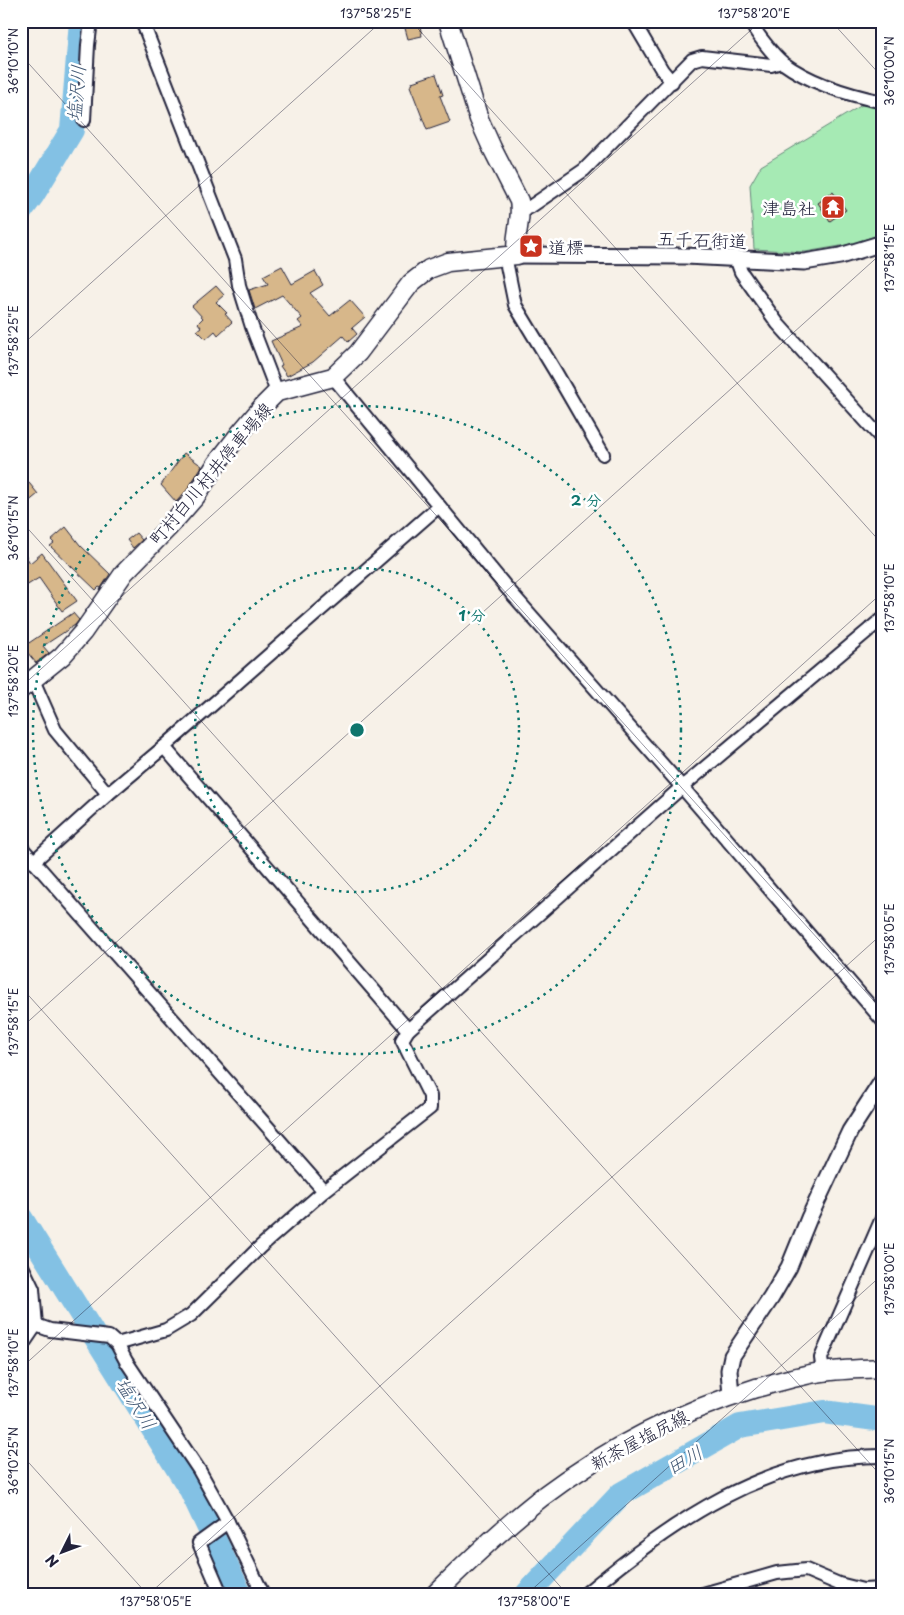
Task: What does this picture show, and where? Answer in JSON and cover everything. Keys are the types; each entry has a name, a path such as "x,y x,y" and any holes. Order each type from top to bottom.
{"main road":[{"path":"448,21 479,119 519,201 521,210 520,223 511,255"},
{"name":"町村白川村井停車場線","path":"27,684 62,656 83,632 124,574 196,496 217,463 241,432 262,406 277,392 333,377 358,353 411,283 429,269 448,262 511,255"},
{"name":"新茶屋塩尻線","path":"435,1594 519,1515 560,1484 596,1460 670,1419 731,1396 776,1382 823,1372 883,1368"}],"street":[{"path":"84,120 88,45 92,21"},
{"path":"142,21 235,259 244,302 277,392"},
{"path":"633,21 662,70 672,82"},
{"path":"750,21 781,62 809,78 833,88 863,98 883,102"},
{"path":"521,210 530,207 584,170 692,60 702,57 771,65 781,62"},
{"name":"五千石街道","path":"511,255 676,256 804,262 840,256 883,242"},
{"path":"511,255 514,305 603,454"},
{"path":"736,258 741,272 778,324 883,440"},
{"path":"333,377 506,587 682,787 883,1021"},
{"path":"33,862 108,794 439,506"},
{"path":"36,1325 50,1330 113,1340 166,1330 191,1315 260,1247 324,1191 430,1108 430,1096 402,1040 408,1030 682,787 883,618"},
{"path":"27,684 55,730 108,794"},
{"path":"164,747 408,1030"},
{"path":"21,847 324,1191"},
{"path":"731,1396 729,1370 732,1356 771,1298 789,1267 809,1218 850,1131 883,1080"},
{"path":"823,1372 821,1358 883,1216"},
{"path":"21,1264 33,1289 36,1325 21,1347"},
{"path":"113,1340 199,1470 228,1522 263,1594"},
{"path":"586,1594 629,1558 716,1500 768,1477 794,1468 830,1459 883,1456"},
{"path":"221,1594 199,1542 228,1522"},
{"path":"703,1594 778,1573 806,1570 839,1584 863,1590 883,1589"}],"green space":[{"path":"862,105 883,107 883,233 852,244 805,252 754,249 750,185 761,166"}],"building":[{"path":"403,21 419,21 422,36 408,39"},
{"path":"436,74 443,95 440,96 450,122 427,130 410,86 413,84 412,82"},
{"path":"833,192 846,210 830,221 818,203"},
{"path":"282,266 292,284 315,271 323,285 310,293 330,316 350,300 365,317 352,328 357,334 348,342 343,336 313,362 287,376 280,366 282,365 271,341 303,327 298,321 302,318 282,295 255,309 249,290 268,284 263,276"},
{"path":"216,286 224,295 216,302 227,313 225,314 232,322 218,335 215,331 206,339 197,330 201,327 198,323 203,318 192,306"},
{"path":"184,453 202,466 187,490 176,502 161,485"},
{"path":"21,473 38,494 21,508"},
{"path":"66,527 80,545 110,574 101,588 99,587 96,590 50,546 54,543 51,540"},
{"path":"136,533 142,540 133,548 127,540"},
{"path":"21,547 30,563 42,553 77,601 62,611 39,578 21,589"},
{"path":"73,613 79,620 75,625 43,646 49,653 36,663 23,647"}],"waterway":[{"name":"塩沢川","path":"21,211 72,130 81,21"},
{"name":"塩沢川","path":"21,1218 191,1490 240,1594"},
{"name":"田川","path":"527,1594 621,1494 740,1426 824,1412 883,1420"}],"place":[{"name":"津島社","path":"833,207"},
{"name":"道標","path":"531,246"}]}
